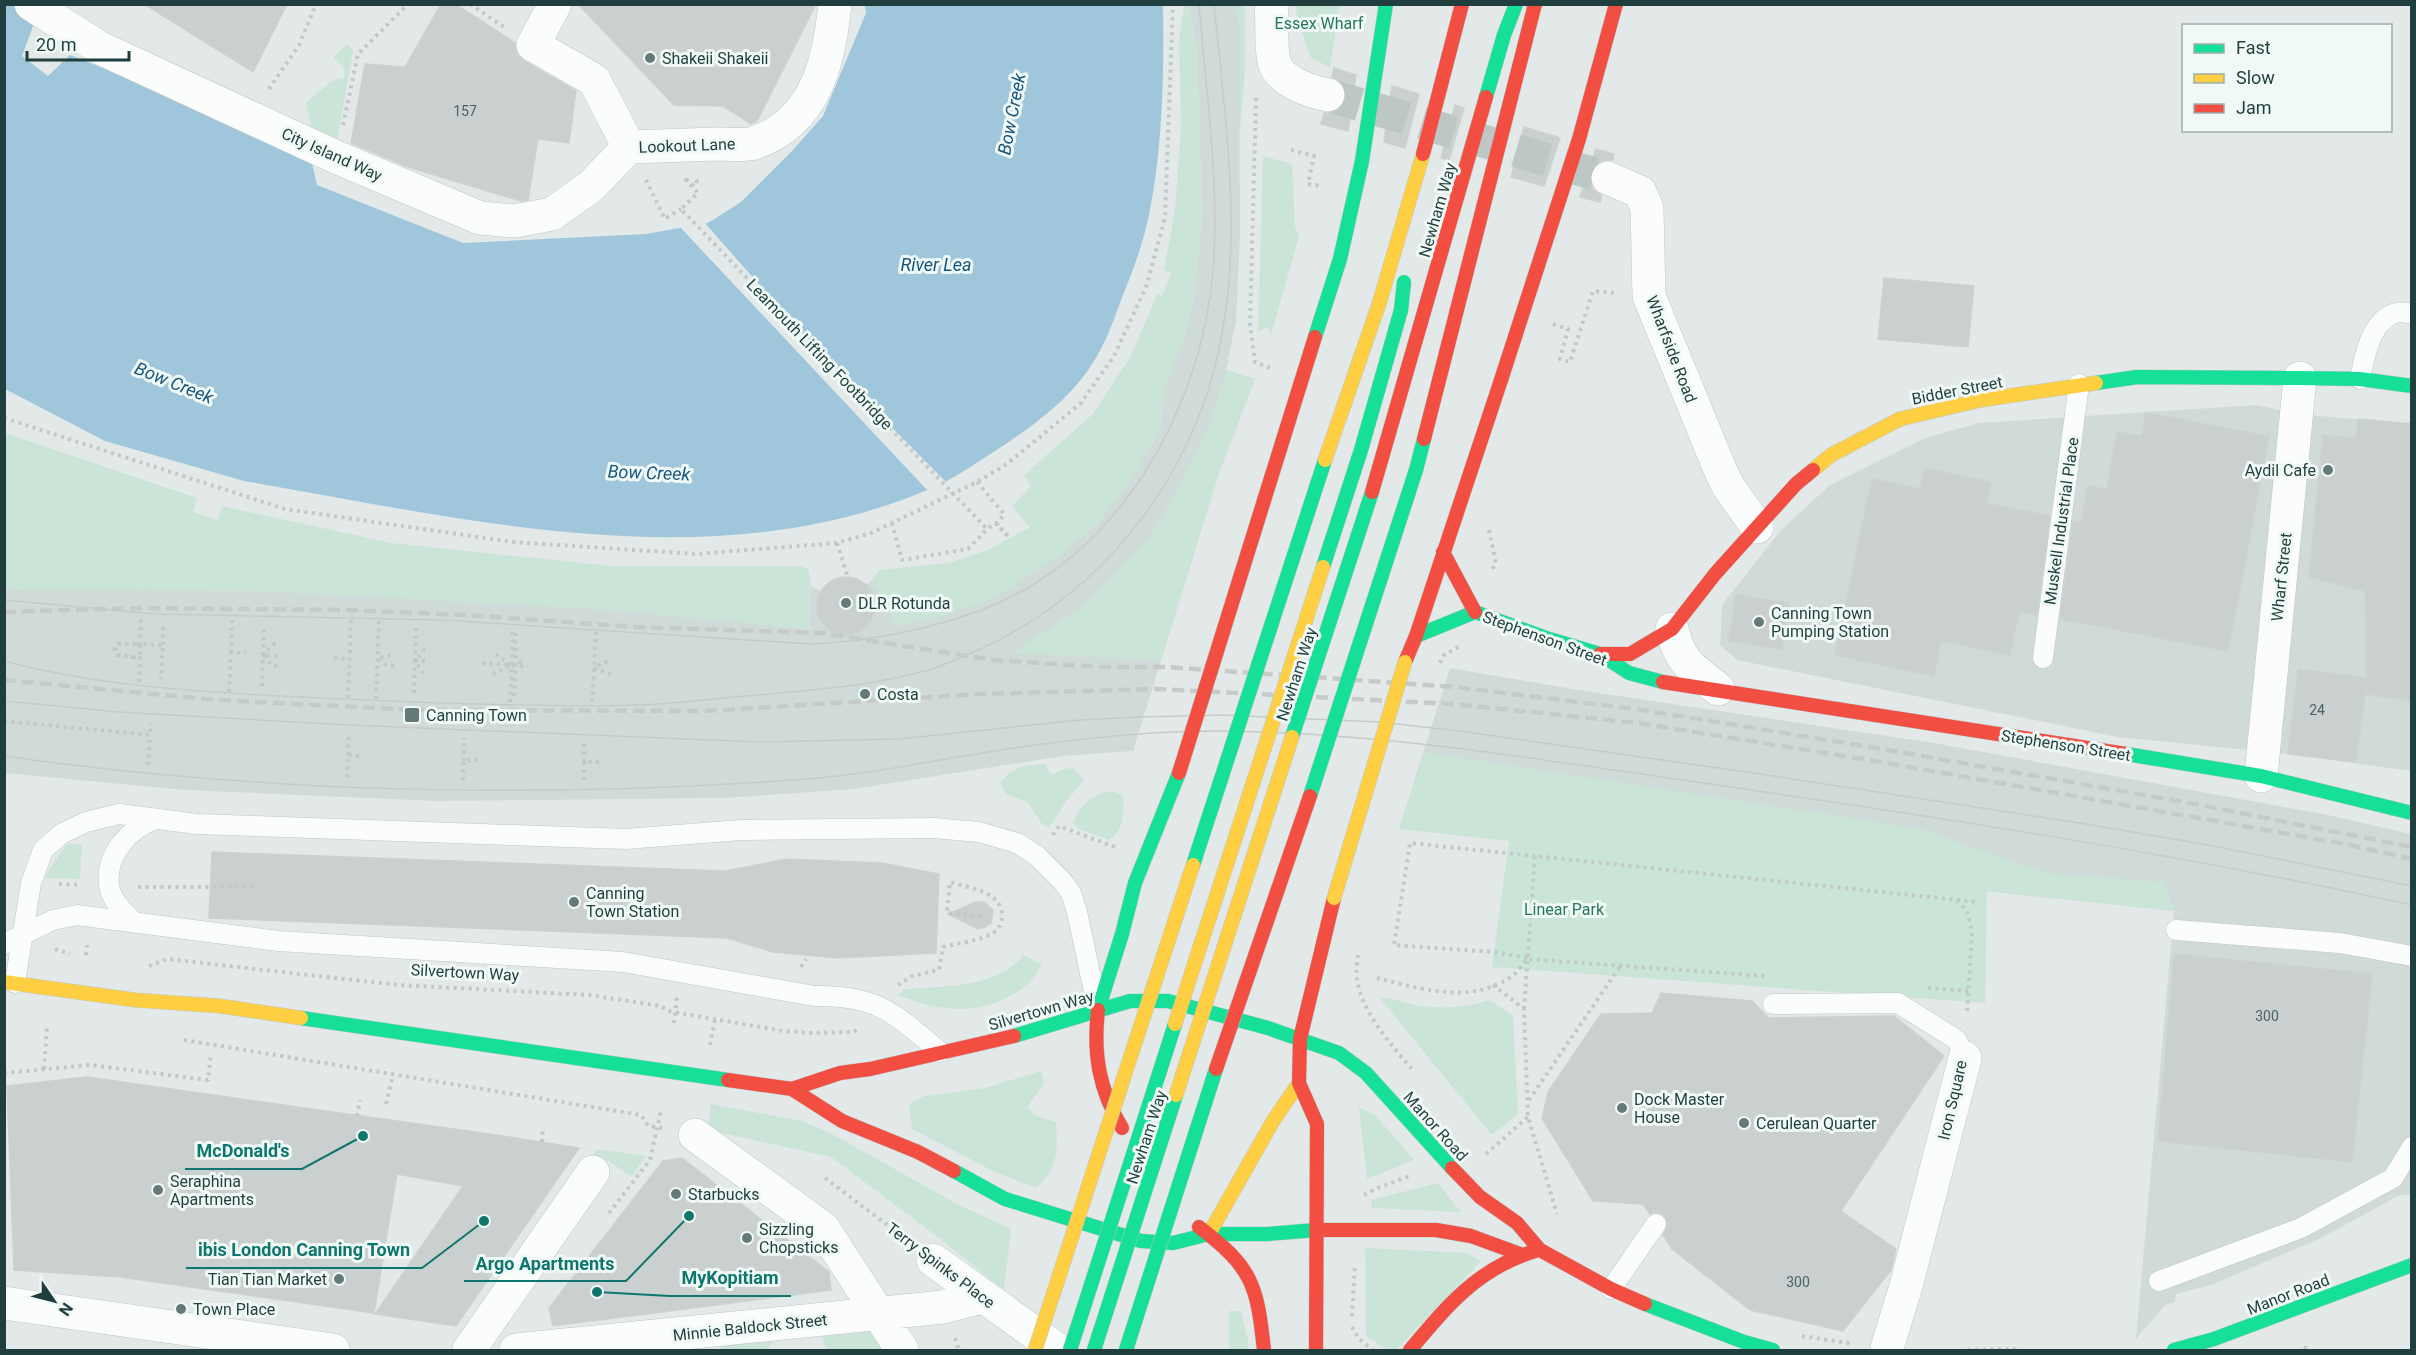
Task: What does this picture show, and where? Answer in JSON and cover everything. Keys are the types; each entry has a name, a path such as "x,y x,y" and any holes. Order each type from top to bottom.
{"main road":[{"path":"1264,1350 1259,1309 1252,1283 1243,1268 1209,1234 1186,1217 1163,1192 1115,1118 1096,1068 1094,1040 1098,1010 1135,883 1179,773 1340,259 1362,161 1386,4"},
{"name":"Newham Way","path":"1035,1350 1328,451 1379,304 1417,177 1462,4"},
{"name":"Newham Way","path":"1094,1350 1383,458 1504,35 1516,4"},
{"path":"1126,1350 1224,1043 1302,820 1416,470 1535,4"},
{"path":"1316,1350 1317,1124 1299,1083 1300,1039 1334,898 1405,663 1416,636 1579,139 1616,4"},
{"name":"Newham Way","path":"1070,1350 1361,450 1401,310 1417,177"},
{"name":"Bidder Street","path":"1594,653 1630,654 1672,629 1796,484 1831,455 1900,419 1935,409 2079,384 2137,377 2300,378 2360,380 2412,386"},
{"name":"Stephenson Street","path":"1443,552 1475,612"},
{"name":"Stephenson Street","path":"1416,636 1475,612 1594,653 1629,673 1645,678 2261,776 2412,813"},
{"name":"Silvertown Way","path":"10,982 135,1000 220,1006 792,1089 842,1121 918,1152 1005,1199 1141,1241 1173,1243 1209,1234"},
{"name":"Silvertown Way","path":"792,1089 840,1073 870,1069 1024,1035 1130,1001 1168,1001 1300,1039"},
{"name":"Manor Road","path":"1300,1039 1338,1053 1366,1072 1480,1197 1517,1223 1540,1250 1611,1289 1692,1323 1773,1350"},
{"path":"1209,1234 1273,1121 1299,1083"},
{"path":"1209,1234 1268,1234 1315,1230 1436,1230 1471,1236 1520,1254"},
{"path":"1410,1350 1471,1282 1520,1254 1540,1250"},
{"name":"Manor Road","path":"2174,1350 2214,1339 2412,1265"}],"street":[{"name":"City Island Way","path":"31,4 100,48 336,157 480,218 515,222 552,214 635,158"},
{"path":"555,4 533,45 594,80 635,158"},
{"name":"Lookout Lane","path":"635,158 752,143 784,128 814,95 832,37 835,4"},
{"path":"1271,4 1274,64 1288,79 1308,91 1328,95"},
{"name":"Wharfside Road","path":"1608,178 1640,192 1647,208 1649,296 1710,449 1734,496 1757,527"},
{"name":"Wharf Street","path":"2261,776 2300,378"},
{"name":"Stephenson Street","path":"1672,629 1676,647 1686,664 1718,689"},
{"name":"Iron Square","path":"1887,1349 1906,1286 1965,1058"},
{"path":"695,1135 823,1228 902,1350"},
{"path":"469,1350 593,1172"},
{"name":"Terry Spinks Place","path":"933,1260 1058,1350"},
{"name":"Minnie Baldock Street","path":"516,1350 877,1314 943,1306 982,1297"},
{"path":"4,1303 333,1350"}],"lane":[{"path":"2360,380 2365,354 2379,323 2394,313 2412,313"},
{"name":"Muskell Industrial Place","path":"2043,658 2079,384"},
{"path":"10,982 13,939 36,865 43,850 61,834 86,822 119,814 209,824 626,839 741,830 934,828 979,832 1017,843 1037,856 1064,883 1071,893 1077,912 1098,1010"},
{"path":"135,923 118,906 109,886 111,863 122,841 141,824 156,819"},
{"path":"13,939 53,920 77,915 278,941 623,963 814,996 843,996 879,1006 898,1016 940,1052"},
{"path":"2176,930 2340,943 2412,956"},
{"name":"Iron Square","path":"1773,1004 1898,1003 1957,1040 1965,1058"},
{"path":"2159,1281 2301,1228 2393,1178 2412,1147"},
{"path":"1611,1289 1656,1224"}],"path":[{"path":"249,117 299,45 316,4"},
{"path":"336,157 358,54 408,4"},
{"path":"470,4 533,45"},
{"path":"4,418 285,509 513,542 695,554 837,543 871,533 977,482 1007,464 1081,403 1114,357 1146,287 1165,218 1174,5"},
{"path":"1256,97 1250,324 1255,362 1264,365"},
{"path":"1291,150 1314,156 1308,184 1326,187"},
{"path":"635,158 665,219 681,209 698,193 685,179"},
{"name":"Leamouth Lifting Footbridge","path":"681,209 987,529"},
{"path":"1568,329 1560,359 1570,362 1593,291 1649,296"},
{"path":"892,523 902,560 968,549 996,523 1009,537 997,525 1004,514 977,482"},
{"path":"1488,533 1496,563"},
{"path":"837,543 848,578"},
{"path":"138,685 141,617"},
{"path":"229,692 232,617"},
{"path":"348,698 347,669 351,619"},
{"path":"376,699 379,620"},
{"path":"162,679 164,623"},
{"path":"262,686 264,625"},
{"path":"510,702 513,627"},
{"path":"414,693 416,628"},
{"path":"592,702 596,632"},
{"path":"514,696 516,633"},
{"path":"140,658 117,656 114,649 118,644 136,643 140,645 142,652 135,657 118,655 115,648 119,644 136,644 163,645"},
{"path":"263,655 274,644 280,645"},
{"path":"415,661 424,650 429,650"},
{"path":"231,653 246,653"},
{"path":"494,653 512,665"},
{"path":"377,659 394,654"},
{"path":"263,655 277,656"},
{"path":"263,655 273,666 279,666"},
{"path":"333,658 349,659"},
{"path":"377,659 388,666 394,666"},
{"path":"482,663 528,666 516,660"},
{"path":"415,661 425,661"},
{"path":"415,661 423,672 428,672"},
{"path":"594,668 605,662 611,662"},
{"path":"493,674 512,665"},
{"path":"594,668 610,674"},
{"path":"4,721 150,735"},
{"path":"148,765 151,723"},
{"path":"347,777 349,734"},
{"path":"463,780 464,738"},
{"path":"584,742 584,780"},
{"path":"348,755 360,756"},
{"path":"464,761 479,759"},
{"path":"584,762 599,762"},
{"path":"1050,838 1059,826 1114,847"},
{"path":"1771,976 1527,959 1493,952 1394,945 1410,843 1977,902"},
{"path":"1535,856 1524,1009 1528,1117 1560,1224"},
{"path":"891,992 912,976 939,970 943,947 993,933 998,929 1002,920 1002,911 998,902 990,894 951,882 947,913 982,916"},
{"path":"137,887 257,887"},
{"path":"1957,899 1967,911 1971,931 1965,1058"},
{"path":"86,955 87,945"},
{"path":"60,951 94,960"},
{"path":"1358,951 1357,977 1365,1001 1393,1048 1417,1074"},
{"name":"Silvertown Way","path":"140,966 148,967 167,959 398,985 589,995 661,1006 668,1011 783,1031 854,1032 865,1022"},
{"path":"1377,978 1416,988 1456,994 1493,986 1513,976 1527,959"},
{"path":"1528,1100 1621,965"},
{"path":"1493,986 1524,1009"},
{"path":"1922,988 1968,991"},
{"path":"674,1023 677,996"},
{"path":"713,1030 715,1019"},
{"path":"44,1069 48,1028"},
{"path":"177,1039 641,1115 648,1126 658,1127 661,1111"},
{"path":"4,1073 90,1065 208,1080 211,1053"},
{"path":"386,1104 393,1075"},
{"path":"357,1116 360,1100"},
{"path":"1486,1154 1528,1117"},
{"path":"542,1142 543,1127"},
{"path":"1359,1200 1375,1189 1416,1173"},
{"name":"Terry Spinks Place","path":"825,1178 933,1260"},
{"path":"1355,1260 1352,1326 1359,1339 1372,1350"},
{"path":"2304,1347 2310,1350"},
{"path":"1968,1350 2014,1350"}],"shaded area":[{"path":"1189,5 1236,5 1239,24 1240,236 1236,321 1226,370 1255,379 1219,473 1133,751 1063,756 854,789 726,798 437,801 185,790 5,773 4,587 18,590 811,586 819,591 869,583 880,570 949,563 986,551 1040,522 1194,298 1202,220 1197,51"},
{"path":"2256,405 2297,414 2411,424 2411,771 2288,754 2118,737 1737,660 1720,645 1722,605 1781,530 1830,485 1925,438 1979,423"},
{"path":"1450,668 1572,689 1934,743 2328,815 2411,834 2411,1194 2398,1196 2321,1238 2211,1285 2176,1294 2175,1302 2165,1305 2136,1339 2174,911 1399,829"}],"green space":[{"path":"1184,5 1189,5 1197,51 1202,220 1194,298 1181,349 1165,386 1161,426 1135,474 1099,523 1057,558 992,599 940,617 896,626 882,597 869,583 880,570 949,563 986,551 1030,528 1012,506 1031,486 1024,475 1093,414 1132,354 1157,294 1162,296 1171,273 1164,270 1175,210 1181,127 1179,40"},
{"path":"1236,5 1245,5 1245,69 1239,141 1239,24"},
{"name":"Essex Wharf","path":"1296,5 1340,5 1330,67 1311,58 1297,19"},
{"path":"348,44 353,52 336,147 314,140 306,103 333,80 344,78 345,69 333,57"},
{"path":"1263,156 1292,164 1295,226 1299,237 1271,335 1267,327 1258,332"},
{"path":"1226,371 1255,379 1219,473 1161,660 1011,653 1085,605 1149,537 1172,500 1210,423"},
{"path":"5,433 197,498 193,512 218,520 222,506 391,543 612,566 802,566 809,570 810,629 609,610 261,591 18,590 5,587"},
{"name":"Linear Park","path":"1424,752 1921,829 2046,873 2163,882 2174,911 1987,891 1985,1003 1492,967 1509,841 1399,829"},
{"path":"1045,764 1051,775 1063,769 1073,768 1084,780 1065,803 1049,828 1042,824 1028,803 1006,794 1000,783 1009,773 1020,768"},
{"path":"1113,791 1123,796 1123,815 1118,831 1109,840 1079,829 1073,823 1083,805 1093,797"},
{"path":"67,844 82,844 80,879 45,878 50,868"},
{"path":"1024,955 1042,965 1024,987 994,1003 962,1009 947,1008 931,1006 898,995 905,989 953,986 985,979 1013,966"},
{"path":"1379,997 1420,1006 1438,1007 1464,1006 1490,1000 1513,1016 1518,1114 1492,1135"},
{"path":"1041,1071 1044,1084 1027,1107 1036,1116 1056,1122 1057,1141 1053,1167 1036,1188 997,1173 912,1129 909,1104 924,1096 985,1088"},
{"path":"711,1104 802,1121 832,1134 959,1205 1011,1229 1004,1290 831,1157 708,1130"},
{"path":"1359,1107 1376,1116 1414,1160 1367,1179"},
{"path":"597,1149 646,1156 631,1177 609,1161 590,1160"},
{"path":"1438,1183 1461,1212 1372,1208 1371,1200"},
{"path":"1365,1248 1467,1253 1481,1261 1396,1350 1387,1350 1366,1336"},
{"path":"1229,1311 1241,1311 1249,1345 1248,1350 1229,1350"},
{"path":"878,1322 889,1350 827,1350 819,1330"},
{"path":"775,1337 768,1350 722,1350 718,1343"}],"water":[{"name":"River Lea","path":"4,5 18,5 34,23 22,56 48,76 70,55 171,95 311,159 317,185 463,243 646,234 708,223 741,202 823,116 866,13 865,5 1163,5 1162,110 1154,189 1144,237 1112,325 1097,357 1083,377 1060,402 1034,424 948,480 932,488 849,516 764,532 677,537 590,534 502,525 244,481 105,441 5,389"}],"pier":[{"path":"703,221 831,366 947,483 929,492 679,226"}],"building":[{"path":"144,4 287,4 253,72"},
{"path":"441,4 455,4 483,22 515,43 517,54 524,61 576,91 569,143 538,139 528,200 521,201 408,167 351,143 365,64 405,67"},
{"path":"578,4 816,4 757,121 751,124 723,106 674,105"},
{"path":"1334,68 1356,75 1348,131 1321,124 1324,113 1334,113 1341,108 1346,99 1346,89 1341,82 1332,77"},
{"path":"1392,86 1419,94 1405,148 1384,142"},
{"path":"1455,105 1464,108 1449,160 1441,158"},
{"path":"1524,127 1560,138 1544,186 1511,177"},
{"path":"1596,149 1614,154 1613,160 1597,163 1591,171 1589,179 1593,189 1602,196 1600,202 1580,197"},
{"path":"1884,278 1974,286 1968,347 1878,339"},
{"path":"2146,413 2269,436 2228,651 2060,619 2073,521 2081,523 2088,486 2107,489 2117,432 2142,436"},
{"path":"2358,419 2412,424 2412,701 2367,694 2365,591 2309,577 2323,435 2356,438"},
{"path":"1925,468 1991,482 1987,503 2050,516 2037,615 2019,612 2010,655 1941,641 1934,676 1835,655 1872,479 1921,489"},
{"name":"DLR Rotunda","path":"846,577 862,582 870,590 875,606 870,622 862,630 846,635 830,630 822,622 817,606 822,590 830,582"},
{"name":"Canning Town Pumping Station","path":"1736,595 1789,603 1782,649 1729,641"},
{"path":"2298,669 2367,678 2356,762 2288,754"},
{"name":"Canning Town Station","path":"212,852 725,871 787,859 882,863 939,874 936,953 837,958 773,952 727,938 209,918"},
{"path":"976,902 984,902 993,910 991,923 985,927 978,929 948,914"},
{"path":"2174,954 2372,974 2352,1162 2158,1141"},
{"path":"1661,993 1752,1001 1769,1018 1894,1016 1944,1056 1841,1211 1896,1249 1891,1270 1843,1331 1750,1310 1672,1249 1663,1235 1668,1224 1662,1214 1656,1212 1650,1214 1643,1204 1593,1201 1542,1118 1548,1092 1601,1014 1652,1013"},
{"name":"Seraphina Apartments","path":"87,1077 579,1148 456,1326 375,1314 463,1186 397,1174 374,1313 120,1277 14,1270 7,1086"},
{"path":"682,1158 829,1272 831,1290 553,1326 549,1308 663,1161"}],"tunnel":[{"path":"1328,95 1608,178"}],"tram line":[{"path":"4,600 156,614 443,620 812,644 878,637 921,629 984,609 1032,585 1075,554 1113,516 1145,473 1171,426 1191,376 1205,324 1213,272 1215,239 1211,138 1199,4"},
{"path":"4,661 72,676 141,686 211,692 432,703 608,706 681,702 865,684 929,670 985,647 1032,621 1075,589 1113,553 1147,512 1175,467 1197,420 1214,369 1225,316 1231,238 1229,160 1214,4"},
{"path":"4,701 119,712 349,725 758,742 899,739 1079,720 1140,717 1222,715 1380,722 1760,774 2086,824 2208,845 2412,886"},
{"path":"4,756 104,769 308,785 411,789 616,789 819,778 1059,742 1122,735 1218,731 1340,736 1522,757 1970,823 2235,869 2412,905"}],"railway":[{"path":"4,612 136,608 344,610 467,615 636,627 821,633 993,660 1101,667 1166,667 1455,687 1643,710 1888,750 2195,804 2412,847"},
{"path":"4,680 217,700 418,710 705,711 980,694 1157,689 1452,704 1639,723 1887,763 2345,844 2412,859"}],"traffic: fast":[{"path":"1315,337 1340,259 1362,161 1386,4"},
{"path":"1486,97 1504,35 1516,4"},
{"path":"1323,567 1361,450 1401,310 1404,282"},
{"path":"2096,383 2137,377 2300,378 2360,379 2412,386"},
{"path":"1310,796 1416,470 1424,439"},
{"path":"1193,865 1325,460"},
{"path":"1292,737 1372,492"},
{"path":"1416,636 1475,612 1549,639 1600,654 1629,673 1663,682"},
{"path":"2126,754 2261,776 2412,813"},
{"path":"1098,1010 1135,883 1179,773"},
{"path":"1014,1036 1130,1001 1168,1001 1268,1028 1339,1053 1366,1073 1452,1168"},
{"path":"301,1018 728,1080"},
{"path":"1070,1350 1175,1024"},
{"path":"1126,1350 1216,1069"},
{"path":"1094,1350 1176,1095"},
{"path":"954,1171 1005,1199 1141,1241 1173,1243 1209,1234 1268,1234 1316,1230"},
{"path":"2174,1350 2214,1339 2412,1265"},
{"path":"1645,1304 1744,1342 1773,1350"}],"traffic: slow":[{"path":"1325,460 1379,304 1423,154"},
{"path":"1813,470 1831,455 1900,419 1981,400 2096,383"},
{"path":"1175,1024 1323,567"},
{"path":"1334,898 1405,662"},
{"path":"1176,1095 1292,737"},
{"path":"1035,1350 1193,865"},
{"path":"4,982 135,1000 220,1006 301,1018"},
{"path":"1209,1234 1273,1121 1299,1083"}],"traffic: jam":[{"path":"1423,154 1462,4"},
{"path":"1424,439 1535,4"},
{"path":"1501,380 1579,139 1616,4"},
{"path":"1372,492 1486,97"},
{"path":"1179,773 1315,337"},
{"path":"1405,662 1416,636 1501,380"},
{"path":"1600,654 1630,654 1672,629 1715,574 1796,484 1813,470"},
{"path":"1443,552 1475,612"},
{"path":"1663,682 2126,754"},
{"path":"1216,1069 1310,796"},
{"path":"1300,1039 1334,898"},
{"path":"1098,1010 1097,1057 1103,1086 1122,1128"},
{"path":"792,1089 840,1073 870,1069 1014,1036"},
{"path":"1300,1039 1299,1083 1317,1124 1316,1350"},
{"path":"728,1080 792,1089 842,1121 918,1152 954,1171"},
{"path":"1452,1168 1480,1197 1517,1223 1540,1250 1611,1289 1645,1304"},
{"path":"1199,1227 1231,1254 1249,1280 1255,1293 1264,1350"},
{"path":"1316,1230 1436,1230 1471,1236 1520,1254"},
{"path":"1410,1350 1437,1318 1480,1278 1515,1258 1535,1251"}],"place":[{"name":"Shakeii Shakeii","path":"650,58"},
{"name":"Aydil Cafe","path":"2328,470"},
{"name":"DLR Rotunda","path":"846,603"},
{"name":"Canning Town Pumping Station","path":"1759,622"},
{"name":"Costa","path":"865,694"},
{"name":"Canning Town","path":"412,715"},
{"name":"Canning Town Station","path":"574,902"},
{"name":"Dock Master House","path":"1622,1108"},
{"name":"Cerulean Quarter","path":"1744,1123"},
{"name":"McDonald's","path":"363,1136"},
{"name":"Seraphina Apartments","path":"158,1190"},
{"name":"Starbucks","path":"676,1194"},
{"name":"Argo Apartments","path":"689,1216"},
{"name":"ibis London Canning Town","path":"484,1221"},
{"name":"Sizzling Chopsticks","path":"747,1238"},
{"name":"Tian Tian Market","path":"339,1279"},
{"name":"MyKopitiam","path":"597,1292"},
{"name":"Town Place","path":"181,1309"}],"water label":[{"name":"Bow Creek","path":"1012,114"},
{"name":"Bow Creek","path":"174,383"},
{"name":"Bow Creek","path":"649,473"}]}
